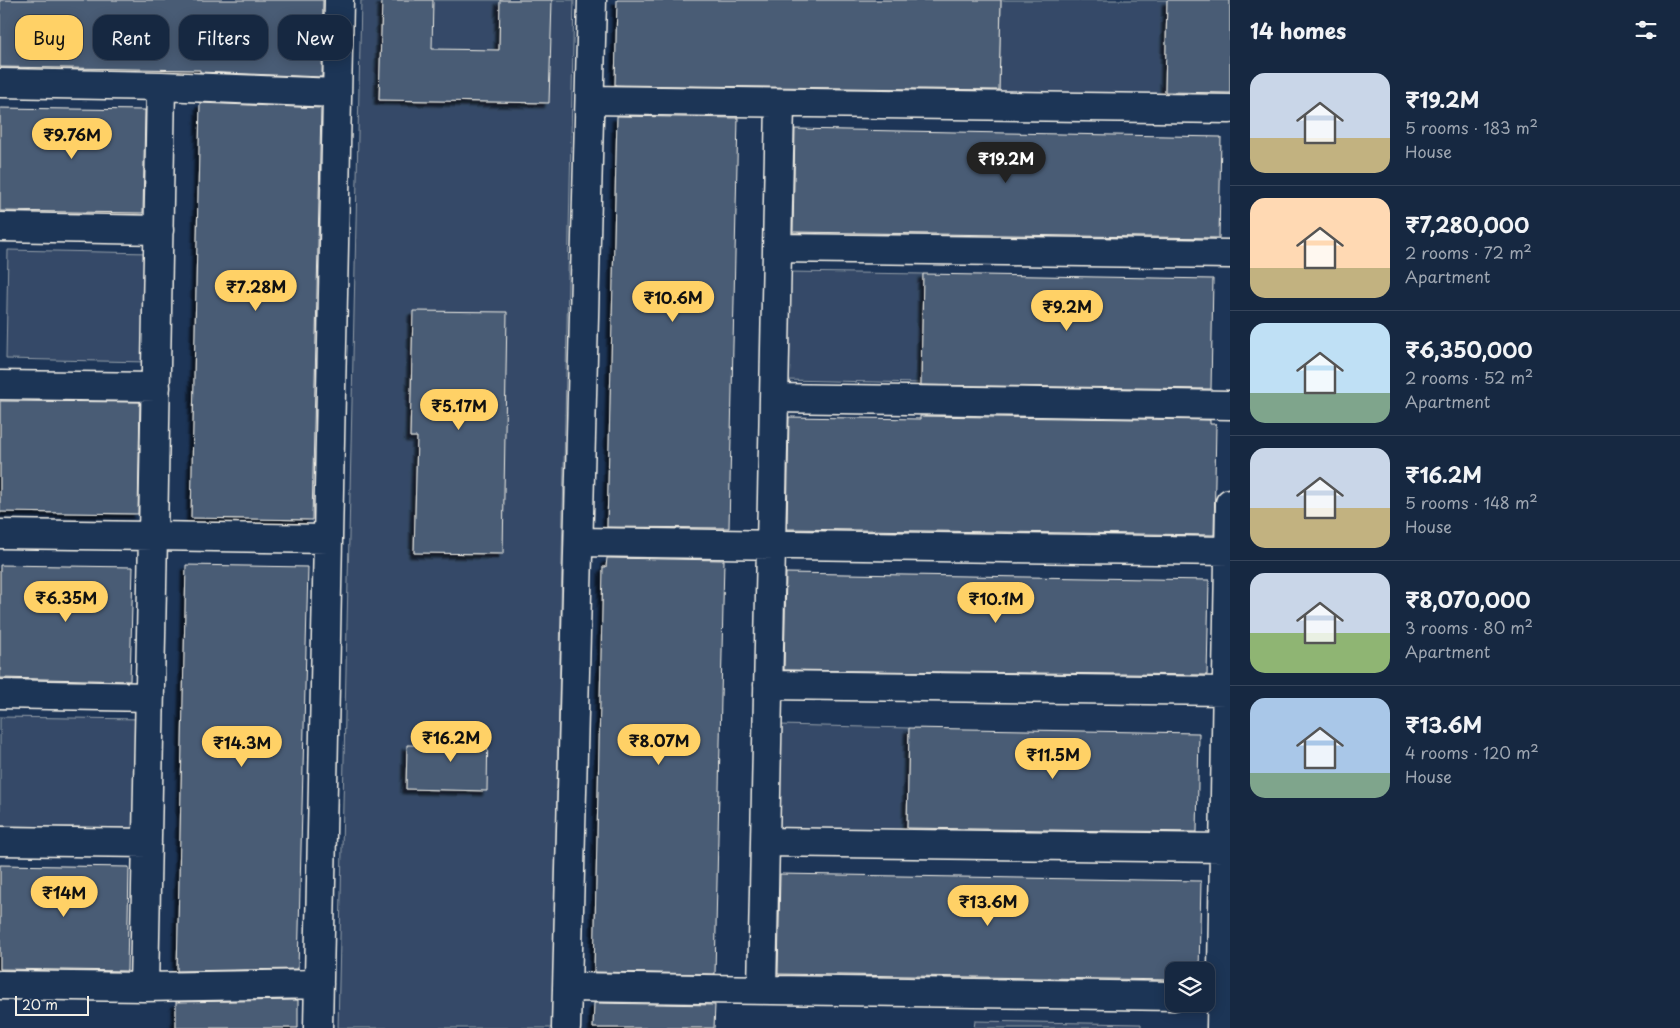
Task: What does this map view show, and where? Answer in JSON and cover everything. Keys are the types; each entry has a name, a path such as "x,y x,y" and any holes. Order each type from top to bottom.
{"street":[{"path":"318,1028 339,0"},
{"path":"566,1028 592,0"},
{"path":"0,83 162,86 337,93"},
{"path":"144,987 162,86"},
{"path":"590,100 1230,109"},
{"path":"762,990 780,103"},
{"path":"0,228 159,230"},
{"path":"776,248 1230,254"},
{"path":"0,385 156,387"},
{"path":"774,398 1230,405"},
{"path":"1215,982 1224,848 1230,503"},
{"path":"0,534 328,539"},
{"path":"579,542 1229,551"},
{"path":"768,685 1226,691"},
{"path":"0,694 150,697"},
{"path":"0,841 147,843"},
{"path":"765,842 1224,848"},
{"path":"0,986 144,987 319,984"},
{"path":"568,987 1165,996"},
{"path":"1215,1002 1220,1028"}],"shaded area":[{"path":"361,0 574,0 552,1028 338,1028"},
{"path":"1001,0 1167,0 1165,95 999,92"},
{"path":"8,250 149,253 147,362 6,359"},
{"path":"788,272 923,274 921,383 786,380"},
{"path":"0,717 142,719 139,828 0,826"},
{"path":"780,725 909,728 907,836 778,834"},
{"path":"975,1021 1141,1024 1141,1028 974,1028"}],"building":[{"path":"0,0 323,0 323,15 278,15 278,60 322,60 322,77 200,72 200,70 0,67"},
{"path":"382,0 433,0 432,49 499,50 500,0 552,0 549,103 379,100"},
{"path":"617,0 1001,0 999,90 615,85"},
{"path":"1167,0 1230,0 1230,93 1165,92"},
{"path":"200,103 321,108 312,520 191,518"},
{"path":"0,108 145,110 143,213 0,211"},
{"path":"617,116 738,118 729,528 607,527"},
{"path":"795,129 1221,137 1219,238 793,232"},
{"path":"923,274 1213,279 1211,389 921,385"},
{"path":"413,311 507,312 503,554 414,553 417,437 410,437"},
{"path":"0,401 140,402 138,514 0,512"},
{"path":"920,416 1210,420 1210,424 1216,424 1214,535 787,529 789,417 920,419"},
{"path":"607,558 724,560 715,974 594,972 603,567 606,567"},
{"path":"0,565 133,567 130,681 0,678"},
{"path":"186,565 308,567 298,969 177,971"},
{"path":"786,573 1209,580 1207,675 784,670"},
{"path":"455,725 488,725 487,791 406,789 407,745 455,746"},
{"path":"909,728 1199,733 1197,832 907,828"},
{"path":"0,865 129,867 127,971 0,969"},
{"path":"780,874 1201,881 1199,962 1165,962 1165,980 778,974"},
{"path":"298,1000 298,1028 176,1028 176,1002"},
{"path":"594,1003 715,1005 714,1028 593,1028"}]}
